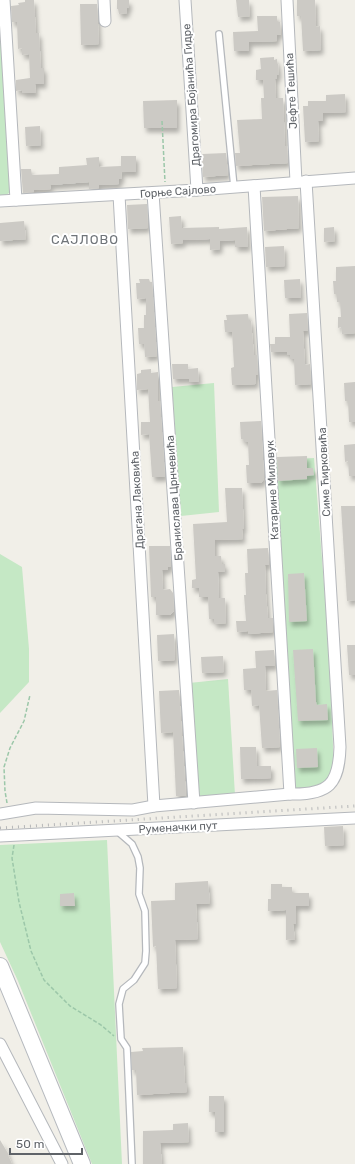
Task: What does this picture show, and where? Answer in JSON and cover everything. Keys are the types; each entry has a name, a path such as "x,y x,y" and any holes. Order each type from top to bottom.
{"main road":[{"path":"0,966 82,1164"}],"street":[{"path":"4,0 16,200"},
{"path":"104,0 105,21"},
{"name":"Драгомира Бојанића Гидре","path":"185,0 197,190"},
{"name":"Јефте Тешића","path":"287,0 301,182"},
{"name":"Горње Сајлово","path":"0,201 153,193 355,178"},
{"name":"Симе Ћирковића","path":"5,814 36,808 133,810 154,806 290,794 306,794 314,793 329,786 334,781 340,762 340,747 301,182"},
{"name":"Катарине Миловук","path":"254,186 290,794"},
{"name":"Бранислава Црнчевића","path":"153,193 194,803"},
{"name":"Драгана Лаковића","path":"119,195 154,806"},
{"name":"Руменачки пут","path":"0,836 355,818"},
{"path":"0,1044 61,1164"}],"lane":[{"path":"219,34 234,187"},
{"path":"116,830 132,844 138,857 140,868 139,894 145,911 145,963 134,980 123,989 119,1004 121,1039 127,1048 132,1164"}],"path":[{"path":"162,121 166,192"},
{"path":"5,814 4,767 10,748 24,721 30,696"},
{"path":"15,835 12,858 19,902 31,951 44,980 70,1006 101,1025 127,1048"}],"green space":[{"path":"0,13 10,187 9,193 3,197 0,197"},
{"path":"214,383 219,512 181,516 172,387"},
{"path":"314,458 329,647 334,770 331,777 320,787 294,790 273,460"},
{"path":"0,554 22,567 29,649 29,682 0,713"},
{"path":"228,679 235,795 198,797 189,683"},
{"path":"107,840 122,1164 92,1164 18,981 0,942 0,845"}],"building":[{"path":"25,0 34,0 36,33 39,33 41,68 44,68 44,84 35,84 36,93 22,93 22,90 16,91 16,80 30,78 29,54 22,55 22,48 18,49 17,22 12,22 11,6 19,5 18,3 25,2"},
{"path":"117,0 129,0 129,8 127,8 127,13 119,14 117,9"},
{"path":"236,0 249,0 250,16 238,17"},
{"path":"297,0 315,0 316,27 320,26 321,50 303,51 301,16 297,16"},
{"path":"80,4 97,4 99,44 81,45"},
{"path":"257,16 277,16 277,22 280,22 281,34 277,35 277,41 249,42 249,51 234,51 233,32 258,31"},
{"path":"274,57 274,60 277,59 279,75 277,75 277,79 275,79 276,98 283,98 285,146 287,146 288,163 236,166 235,153 240,153 237,120 262,119 261,98 264,98 263,80 256,80 256,70 261,69 260,58"},
{"path":"345,94 346,112 323,113 323,121 318,121 319,141 305,142 303,106 308,106 308,101 326,101 326,95"},
{"path":"177,100 177,128 144,128 143,101"},
{"path":"40,126 41,145 26,146 25,127"},
{"path":"226,153 228,175 203,177 202,154"},
{"path":"121,156 136,156 136,172 121,172 122,179 119,179 119,184 99,185 99,188 89,189 89,182 50,185 51,189 34,190 34,192 23,193 21,169 31,169 32,175 59,174 59,167 87,165 86,158 99,157 99,167 121,166"},
{"path":"298,196 299,228 264,231 262,197"},
{"path":"147,204 148,228 128,229 127,205"},
{"path":"181,216 182,228 219,227 219,229 247,227 248,247 235,247 235,240 220,241 220,249 210,250 210,239 183,240 183,243 171,244 169,217"},
{"path":"24,221 26,239 0,241 0,223"},
{"path":"334,227 335,241 324,242 324,228"},
{"path":"284,246 285,266 266,267 265,247"},
{"path":"355,266 355,333 342,334 341,327 338,328 338,317 341,317 340,302 337,302 337,294 334,294 333,281 336,281 336,267"},
{"path":"139,279 149,279 150,282 152,282 157,356 145,357 144,344 139,344 138,328 144,328 146,298 137,299 136,283 140,283"},
{"path":"300,279 301,298 285,298 284,280"},
{"path":"307,313 308,331 303,331 305,365 310,364 311,384 295,385 294,359 290,359 290,355 287,355 287,352 271,352 270,344 275,344 275,337 290,337 289,314"},
{"path":"248,314 249,321 251,321 254,355 257,355 258,375 256,375 256,384 232,385 231,368 234,367 232,332 225,332 224,320 227,320 226,315"},
{"path":"172,364 188,364 188,369 198,368 199,382 189,382 189,379 173,379"},
{"path":"151,369 151,373 158,372 158,401 160,401 165,477 152,477 149,434 141,435 141,422 150,422 148,389 137,390 137,374 141,373 141,370"},
{"path":"355,382 355,422 349,422 348,401 345,401 344,383"},
{"path":"261,421 264,479 261,483 247,483 246,465 249,465 248,442 244,442 244,439 241,439 240,422"},
{"path":"355,444 355,476 349,476 348,461 345,462 344,445"},
{"path":"307,456 307,468 313,468 314,475 307,476 307,479 278,481 277,457"},
{"path":"225,488 242,488 244,529 242,529 243,539 215,540 215,556 221,556 222,564 225,564 225,571 218,572 219,598 225,598 226,623 214,624 214,619 209,619 208,597 199,597 199,588 192,588 192,580 196,579 193,524 227,522"},
{"path":"341,506 355,506 355,600 347,601"},
{"path":"149,546 170,546 171,567 168,567 168,570 162,570 163,590 170,589 173,593 174,611 170,615 156,615 156,597 151,597"},
{"path":"268,548 269,565 265,565 266,594 268,618 273,618 273,632 248,634 248,631 237,632 236,621 246,621 244,595 246,595 245,573 248,573 247,549"},
{"path":"304,573 307,621 289,622 288,574"},
{"path":"174,634 175,660 158,661 157,635"},
{"path":"347,645 355,645 355,675 349,675"},
{"path":"313,649 316,702 317,705 327,704 328,720 298,721 293,650"},
{"path":"274,650 275,666 265,666 266,691 277,690 280,747 262,748 259,705 252,706 251,690 244,690 243,669 256,668 255,651"},
{"path":"223,656 224,672 202,673 201,657"},
{"path":"179,690 186,796 176,796 173,732 161,733 159,691"},
{"path":"240,747 256,747 257,766 271,766 271,778 241,779"},
{"path":"317,748 318,767 297,768 296,749"},
{"path":"343,826 344,845 325,846 324,827"},
{"path":"208,881 210,903 196,904 198,939 175,940 177,988 158,989 156,946 153,947 151,901 175,900 175,883"},
{"path":"271,884 282,884 282,887 292,887 292,893 309,893 309,906 296,906 296,924 293,924 295,939 286,940 286,910 268,911 268,899 271,899"},
{"path":"74,893 75,906 60,906 60,894"},
{"path":"183,1047 187,1092 137,1095 136,1070 132,1070 131,1052 143,1051 142,1048"},
{"path":"209,1096 224,1096 224,1132 215,1132 215,1112 209,1112"},
{"path":"188,1123 189,1142 160,1143 162,1164 143,1164 143,1131 173,1130 173,1124"},
{"path":"0,1140 9,1155 12,1164 0,1164"}],"railway":[{"path":"0,828 355,806"}],"district":[{"name":"САЈЛОВО","path":"85,239"}]}
